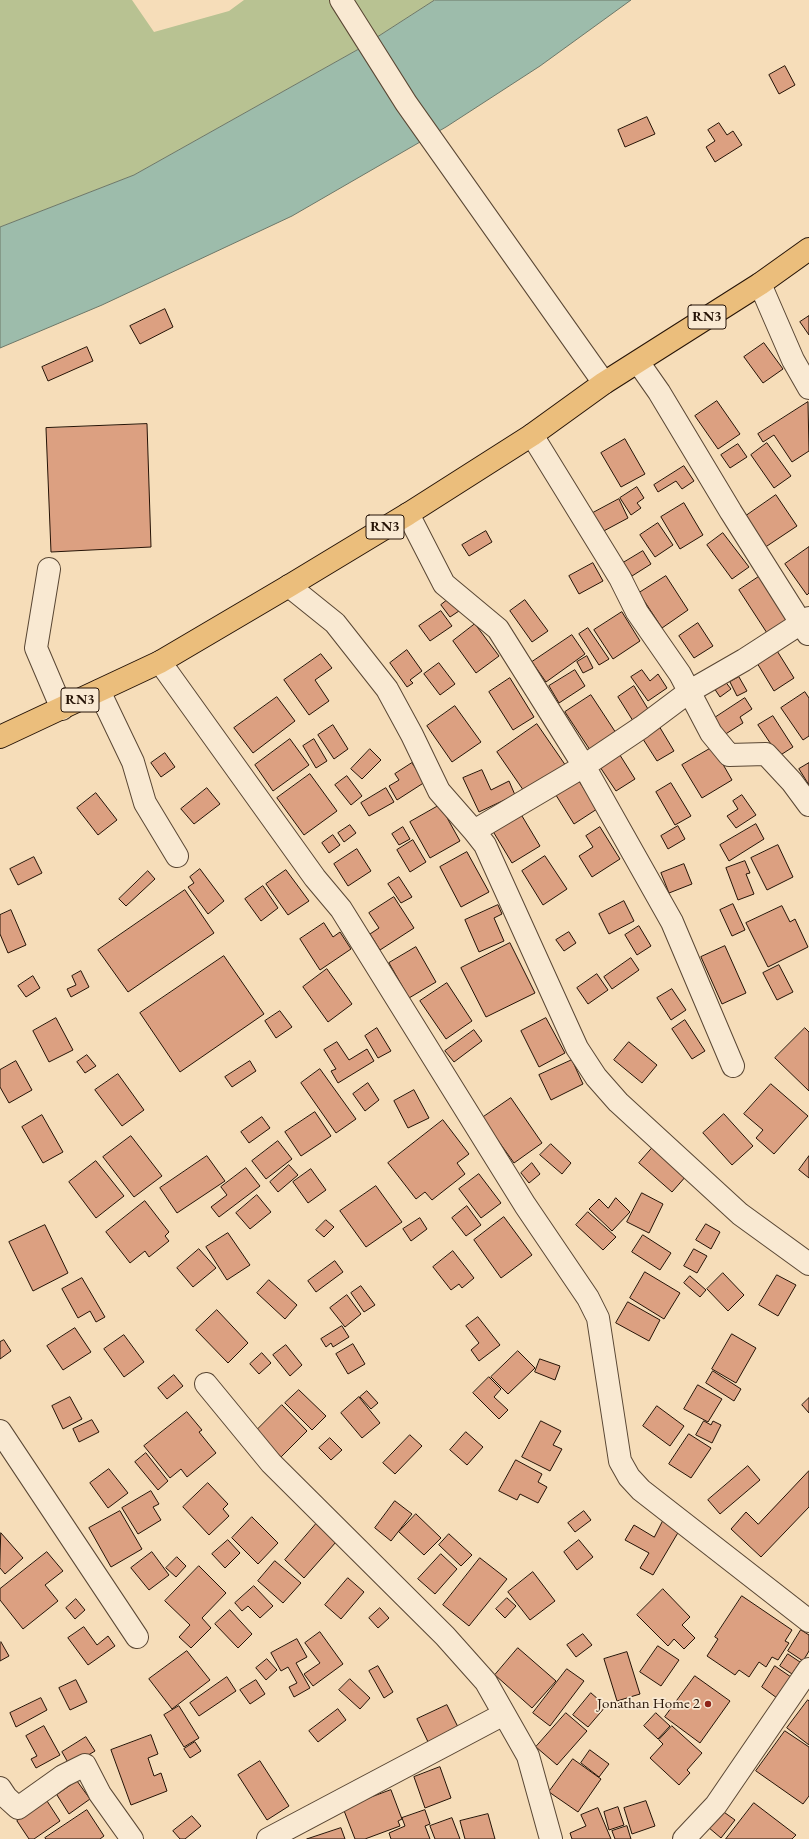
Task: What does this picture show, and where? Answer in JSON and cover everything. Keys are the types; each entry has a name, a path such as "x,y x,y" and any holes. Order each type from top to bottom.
{"highway":[{"name":"RN3","path":"0,737 99,692 160,662 289,586 408,514 532,435 604,383 760,284 809,249"}],"street":[{"path":"341,0 406,103 604,383"},
{"path":"760,284 793,360 809,388"},
{"path":"474,831 584,766 642,727 690,691 807,625 731,512 659,392 638,362"},
{"path":"532,435 620,578 637,612 680,674 711,733 729,755 766,754 792,782 809,805"},
{"path":"408,514 444,584 498,629 584,766 672,922 733,1066"},
{"path":"49,569 36,648 62,709"},
{"path":"289,586 335,623 387,688 412,735 439,792 485,845 577,1048 596,1077 618,1102 740,1214 809,1264"},
{"path":"160,662 315,878 341,908 525,1204 588,1298 598,1318 620,1461 629,1477 641,1490 809,1621"},
{"path":"99,692 133,762 145,803 177,856"},
{"path":"206,1384 271,1463 445,1636 486,1682 528,1756 551,1839"},
{"path":"0,1431 138,1636"},
{"path":"684,1839 716,1805 809,1669"},
{"path":"268,1839 504,1714"},
{"path":"0,1788 6,1797 18,1808 63,1776 85,1765 100,1794 132,1839"}],"green space":[{"path":"0,0 132,0 154,32 229,11 244,0 435,0 357,50 134,175 0,227"}],"shaded area":[{"path":"435,0 631,0 540,66 446,127 292,216 102,305 0,348 0,227 134,175 357,50"}],"building":[{"path":"785,66 795,85 779,94 769,75"},
{"path":"647,117 655,134 625,147 618,130"},
{"path":"719,123 727,135 733,131 742,145 715,162 706,147 715,141 708,130"},
{"path":"165,309 173,327 140,344 130,326"},
{"path":"809,316 809,335 800,322"},
{"path":"764,343 783,369 763,383 744,357"},
{"path":"87,347 93,361 48,381 42,367"},
{"path":"717,401 740,434 718,449 695,416"},
{"path":"808,402 809,451 792,462 774,435 763,442 758,434"},
{"path":"147,424 151,547 51,552 46,428"},
{"path":"625,439 645,474 621,487 601,453"},
{"path":"767,443 791,476 774,488 751,455"},
{"path":"738,444 747,457 730,468 721,455"},
{"path":"684,466 694,481 682,489 676,481 658,492 654,485"},
{"path":"637,487 644,498 637,503 641,508 631,515 620,498"},
{"path":"776,495 797,526 764,548 743,518"},
{"path":"619,499 628,518 600,533 591,514"},
{"path":"684,503 703,535 680,549 661,517"},
{"path":"658,523 673,545 655,557 640,535"},
{"path":"486,531 492,542 469,556 462,545"},
{"path":"723,533 749,567 732,579 707,545"},
{"path":"809,547 809,593 807,595 785,564"},
{"path":"643,551 651,564 632,576 623,563"},
{"path":"593,563 603,581 579,594 569,576"},
{"path":"666,576 688,610 662,628 639,593"},
{"path":"760,576 788,620 767,633 739,590"},
{"path":"450,598 459,611 450,617 441,605"},
{"path":"525,600 548,631 532,642 510,611"},
{"path":"441,611 452,626 430,641 419,626"},
{"path":"622,612 640,641 613,659 594,630"},
{"path":"698,623 713,646 694,658 679,636"},
{"path":"475,624 499,656 476,673 453,641"},
{"path":"588,628 609,659 599,665 579,634"},
{"path":"572,635 585,654 546,682 532,662"},
{"path":"774,646 794,678 774,691 754,658"},
{"path":"407,650 422,671 410,680 413,683 407,687 390,663"},
{"path":"321,654 332,668 315,680 329,701 309,715 284,680"},
{"path":"587,656 593,668 583,673 577,662"},
{"path":"439,663 455,684 440,695 424,674"},
{"path":"575,670 585,686 559,703 549,686"},
{"path":"642,670 650,681 658,674 667,688 648,701 631,677"},
{"path":"739,677 747,691 737,696 730,682"},
{"path":"510,678 534,717 513,730 489,692"},
{"path":"724,680 731,689 720,697 714,688"},
{"path":"634,686 651,714 635,724 618,697"},
{"path":"805,692 809,698 809,736 803,740 781,708"},
{"path":"591,695 618,736 592,753 565,712"},
{"path":"277,697 295,721 253,753 234,728"},
{"path":"745,698 752,709 740,717 743,723 724,735 713,719"},
{"path":"455,706 481,742 452,762 427,726"},
{"path":"773,716 793,747 779,756 758,725"},
{"path":"537,724 566,766 526,794 497,752"},
{"path":"333,725 348,749 334,759 318,735"},
{"path":"659,726 674,751 657,761 641,736"},
{"path":"290,739 309,765 273,791 255,765"},
{"path":"314,739 327,761 316,768 303,746"},
{"path":"713,747 732,780 702,798 682,765"},
{"path":"370,749 381,760 362,779 351,769"},
{"path":"618,752 635,779 616,791 598,764"},
{"path":"165,753 175,767 161,777 151,763"},
{"path":"412,763 425,782 397,800 389,786 399,780 395,774"},
{"path":"809,763 809,785 799,769"},
{"path":"482,770 491,790 509,781 515,795 479,812 463,778"},
{"path":"310,774 337,811 304,835 277,798"},
{"path":"347,776 362,796 351,805 335,785"},
{"path":"577,778 597,809 574,824 554,792"},
{"path":"671,783 691,816 675,825 656,792"},
{"path":"207,788 220,804 194,824 181,809"},
{"path":"386,788 394,802 369,816 361,803"},
{"path":"96,793 117,820 98,835 77,808"},
{"path":"742,795 756,815 736,828 727,816 738,809 733,801"},
{"path":"440,805 460,841 430,858 410,822"},
{"path":"519,811 540,846 512,863 491,828"},
{"path":"756,824 764,839 729,861 720,845"},
{"path":"350,825 356,833 344,842 338,833"},
{"path":"678,826 685,839 668,849 661,836"},
{"path":"403,827 410,839 399,845 392,834"},
{"path":"600,827 620,859 592,877 579,856 593,847 586,836"},
{"path":"333,835 340,845 329,853 322,843"},
{"path":"413,840 426,862 410,872 397,850"},
{"path":"778,845 793,877 767,890 751,858"},
{"path":"357,849 371,871 348,886 334,864"},
{"path":"467,852 489,892 461,907 440,867"},
{"path":"545,856 567,889 543,905 522,871"},
{"path":"34,857 42,873 18,885 10,869"},
{"path":"745,861 750,873 746,874 754,894 738,900 726,868"},
{"path":"684,864 692,884 669,893 661,873"},
{"path":"200,869 224,901 208,914 188,887 194,883 190,877"},
{"path":"286,870 309,901 288,915 266,884"},
{"path":"148,871 155,879 126,906 119,899"},
{"path":"399,877 412,897 401,903 388,884"},
{"path":"263,886 278,908 261,921 245,899"},
{"path":"185,890 214,933 128,992 98,950"},
{"path":"394,897 414,928 380,950 370,934 379,928 369,913"},
{"path":"624,901 634,921 609,934 599,914"},
{"path":"733,904 745,930 732,936 720,910"},
{"path":"498,905 502,914 494,918 504,941 479,952 465,920"},
{"path":"782,906 790,922 795,919 808,947 768,967 746,923"},
{"path":"11,910 26,945 8,953 0,934 0,915"},
{"path":"324,923 333,937 340,932 351,949 320,970 300,939"},
{"path":"639,926 651,946 637,955 625,935"},
{"path":"569,932 576,943 564,951 556,940"},
{"path":"510,943 535,993 486,1017 461,968"},
{"path":"725,946 746,993 722,1004 701,957"},
{"path":"416,947 436,982 409,998 389,963"},
{"path":"224,956 264,1014 180,1072 140,1013"},
{"path":"631,958 639,970 612,989 604,977"},
{"path":"779,965 793,992 777,1000 763,973"},
{"path":"327,969 352,1004 328,1022 303,987"},
{"path":"81,971 89,987 71,997 67,989 76,985 72,976"},
{"path":"597,974 608,990 588,1004 577,988"},
{"path":"33,976 40,988 26,997 18,986"},
{"path":"447,983 472,1021 446,1039 420,1001"},
{"path":"672,989 686,1010 671,1020 657,998"},
{"path":"280,1011 292,1027 276,1038 265,1021"},
{"path":"56,1018 73,1050 49,1062 33,1031"},
{"path":"546,1018 565,1053 539,1067 521,1031"},
{"path":"685,1020 705,1051 692,1059 672,1029"},
{"path":"377,1028 391,1051 378,1058 365,1036"},
{"path":"805,1028 809,1032 809,1091 775,1058"},
{"path":"474,1030 482,1041 454,1062 445,1051"},
{"path":"337,1042 349,1060 367,1049 374,1061 338,1083 331,1071 336,1069 324,1050"},
{"path":"629,1042 657,1065 642,1083 614,1060"},
{"path":"87,1055 96,1066 85,1073 77,1062"},
{"path":"572,1060 583,1084 551,1100 539,1075"},
{"path":"16,1061 32,1090 9,1103 0,1087 0,1070"},
{"path":"250,1061 256,1071 232,1087 225,1077"},
{"path":"320,1069 356,1119 336,1133 301,1083"},
{"path":"118,1074 144,1110 122,1126 95,1090"},
{"path":"368,1083 379,1100 365,1111 353,1094"},
{"path":"771,1084 808,1116 774,1154 756,1138 763,1130 744,1114"},
{"path":"414,1090 429,1118 408,1128 394,1101"},
{"path":"511,1098 542,1143 514,1163 482,1118"},
{"path":"315,1112 331,1136 301,1156 285,1132"},
{"path":"724,1114 753,1146 732,1165 703,1133"},
{"path":"42,1115 63,1152 43,1163 22,1127"},
{"path":"262,1117 270,1128 249,1143 241,1132"},
{"path":"443,1120 469,1154 457,1163 465,1174 432,1200 425,1192 416,1199 388,1163"},
{"path":"131,1136 162,1176 134,1197 103,1157"},
{"path":"278,1141 292,1159 266,1179 252,1161"},
{"path":"551,1144 571,1163 562,1174 540,1155"},
{"path":"654,1146 687,1175 672,1192 639,1163"},
{"path":"207,1156 225,1181 177,1213 160,1188"},
{"path":"809,1156 809,1178 799,1170"},
{"path":"96,1161 124,1196 96,1218 69,1182"},
{"path":"532,1163 540,1174 529,1183 521,1173"},
{"path":"289,1165 298,1175 278,1192 270,1182"},
{"path":"246,1168 260,1186 219,1217 211,1207 227,1195 221,1187"},
{"path":"311,1169 326,1190 308,1203 293,1182"},
{"path":"479,1174 501,1203 481,1218 459,1189"},
{"path":"376,1186 402,1222 366,1247 340,1211"},
{"path":"642,1193 663,1204 649,1233 627,1222"},
{"path":"257,1195 271,1212 250,1229 236,1213"},
{"path":"616,1198 630,1212 612,1231 589,1209 599,1199 608,1208"},
{"path":"145,1201 169,1232 165,1236 169,1241 149,1257 145,1251 130,1263 106,1232"},
{"path":"467,1206 481,1225 466,1236 452,1218"},
{"path":"588,1212 616,1237 603,1250 576,1225"},
{"path":"504,1217 532,1255 501,1278 474,1240"},
{"path":"420,1218 427,1229 411,1241 403,1229"},
{"path":"326,1220 334,1227 324,1237 316,1230"},
{"path":"706,1224 720,1232 711,1249 696,1240"},
{"path":"45,1225 68,1273 33,1291 9,1242"},
{"path":"228,1233 250,1265 227,1280 206,1247"},
{"path":"643,1235 671,1253 660,1270 632,1252"},
{"path":"199,1249 216,1268 193,1287 177,1268"},
{"path":"694,1249 707,1256 697,1273 684,1266"},
{"path":"453,1251 474,1278 462,1288 459,1284 451,1290 433,1267"},
{"path":"335,1261 343,1272 316,1292 308,1281"},
{"path":"645,1272 680,1293 664,1319 630,1298"},
{"path":"723,1273 744,1295 728,1311 707,1289"},
{"path":"777,1275 796,1285 778,1316 759,1305"},
{"path":"690,1276 706,1290 700,1297 684,1283"},
{"path":"82,1278 105,1317 96,1322 90,1311 78,1318 62,1289"},
{"path":"269,1280 297,1305 285,1319 257,1293"},
{"path":"361,1286 375,1305 364,1312 351,1293"},
{"path":"347,1295 361,1314 345,1327 330,1308"},
{"path":"628,1302 660,1320 649,1341 616,1323"},
{"path":"217,1310 248,1343 228,1363 196,1330"},
{"path":"478,1317 500,1345 479,1361 471,1350 479,1343 466,1326"},
{"path":"342,1326 349,1337 333,1347 331,1343 326,1347 321,1339"},
{"path":"75,1328 91,1352 63,1370 47,1346"},
{"path":"732,1334 756,1348 736,1383 712,1369"},
{"path":"124,1335 144,1362 124,1377 104,1349"},
{"path":"4,1340 11,1351 0,1359 0,1342"},
{"path":"353,1344 365,1364 348,1374 336,1354"},
{"path":"286,1345 302,1365 290,1376 273,1355"},
{"path":"518,1351 535,1368 508,1394 491,1377"},
{"path":"262,1353 271,1363 259,1374 250,1364"},
{"path":"540,1359 560,1366 555,1380 535,1372"},
{"path":"713,1371 741,1389 734,1401 706,1383"},
{"path":"174,1375 183,1386 167,1399 158,1388"},
{"path":"489,1377 501,1389 494,1397 508,1410 499,1419 473,1393"},
{"path":"698,1385 722,1399 708,1422 684,1409"},
{"path":"299,1390 326,1416 312,1430 285,1403"},
{"path":"367,1391 378,1403 371,1409 360,1397"},
{"path":"70,1397 82,1419 63,1429 52,1406"},
{"path":"359,1397 380,1423 362,1438 341,1413"},
{"path":"809,1398 809,1413 802,1405"},
{"path":"282,1405 307,1431 281,1457 256,1431"},
{"path":"657,1406 684,1426 670,1446 643,1426"},
{"path":"187,1412 202,1430 199,1432 216,1453 187,1477 181,1469 170,1478 144,1446"},
{"path":"92,1420 99,1432 79,1442 73,1429"},
{"path":"541,1421 561,1431 553,1445 562,1449 550,1471 522,1457"},
{"path":"704,1421 711,1425 713,1421 721,1425 712,1443 696,1435"},
{"path":"466,1432 483,1447 467,1465 450,1450"},
{"path":"689,1434 711,1448 691,1478 669,1464"},
{"path":"410,1435 422,1446 395,1474 383,1463"},
{"path":"330,1438 342,1450 331,1460 319,1448"},
{"path":"146,1453 168,1481 158,1490 135,1462"},
{"path":"516,1460 542,1474 538,1482 547,1487 538,1503 520,1494 517,1500 499,1491"},
{"path":"748,1466 760,1480 720,1514 708,1500"},
{"path":"109,1469 128,1493 108,1508 90,1483"},
{"path":"809,1471 809,1507 761,1557 731,1529 746,1512 758,1524"},
{"path":"208,1483 228,1504 223,1509 229,1516 209,1535 183,1507"},
{"path":"151,1491 159,1504 153,1507 161,1520 138,1534 122,1508"},
{"path":"395,1501 412,1514 391,1541 375,1528"},
{"path":"120,1511 142,1549 111,1567 89,1528"},
{"path":"584,1511 591,1520 575,1532 568,1523"},
{"path":"416,1514 441,1538 424,1555 399,1532"},
{"path":"252,1517 278,1543 258,1564 232,1538"},
{"path":"663,1521 679,1531 653,1575 640,1568 649,1553 625,1540 634,1525 654,1537"},
{"path":"316,1524 336,1542 304,1578 285,1560"},
{"path":"1,1533 23,1558 5,1574 0,1568"},
{"path":"449,1534 472,1555 461,1566 439,1545"},
{"path":"228,1540 240,1553 225,1568 212,1554"},
{"path":"579,1540 593,1557 577,1570 564,1552"},
{"path":"47,1552 63,1571 45,1585 58,1601 23,1629 0,1600 0,1589"},
{"path":"152,1552 169,1575 149,1590 131,1568"},
{"path":"441,1554 457,1569 435,1594 418,1579"},
{"path":"177,1557 186,1566 176,1577 166,1568"},
{"path":"480,1558 507,1579 469,1626 443,1605"},
{"path":"275,1561 301,1583 283,1603 258,1581"},
{"path":"199,1566 226,1593 202,1618 211,1628 191,1648 179,1637 190,1625 165,1601"},
{"path":"533,1572 555,1601 530,1620 508,1592"},
{"path":"348,1578 364,1592 341,1619 325,1605"},
{"path":"254,1586 273,1606 260,1618 248,1606 242,1611 235,1603"},
{"path":"663,1589 690,1617 682,1625 695,1638 684,1649 674,1639 668,1646 637,1615"},
{"path":"742,1596 792,1630 785,1641 789,1643 778,1660 772,1657 766,1667 759,1662 749,1677 739,1670 735,1675 707,1656 718,1639 715,1637"},
{"path":"507,1598 516,1606 505,1618 496,1609"},
{"path":"76,1599 85,1610 75,1619 66,1608"},
{"path":"380,1608 389,1618 378,1628 369,1618"},
{"path":"230,1610 252,1634 238,1648 215,1624"},
{"path":"84,1627 97,1645 108,1636 115,1646 88,1665 68,1638"},
{"path":"801,1630 809,1635 809,1651 803,1661 788,1651"},
{"path":"320,1632 343,1664 313,1686 304,1674 320,1663 305,1643"},
{"path":"583,1634 592,1645 576,1657 567,1645"},
{"path":"297,1639 307,1657 296,1663 310,1688 294,1697 289,1687 297,1683 288,1667 281,1671 271,1653"},
{"path":"1,1642 9,1656 0,1661 0,1643"},
{"path":"658,1646 679,1660 661,1686 640,1672"},
{"path":"518,1648 556,1681 532,1708 495,1675"},
{"path":"187,1651 210,1680 172,1709 149,1679"},
{"path":"627,1652 640,1694 617,1701 604,1659"},
{"path":"788,1654 800,1662 792,1674 780,1666"},
{"path":"267,1659 277,1670 266,1680 256,1668"},
{"path":"378,1666 393,1692 384,1698 369,1671"},
{"path":"775,1666 791,1677 777,1698 762,1687"},
{"path":"567,1669 584,1681 550,1726 533,1713"},
{"path":"695,1676 730,1701 700,1743 665,1717"},
{"path":"227,1677 236,1691 199,1716 190,1703"},
{"path":"350,1679 370,1698 360,1709 339,1690"},
{"path":"76,1680 87,1702 70,1710 59,1688"},
{"path":"256,1680 265,1694 250,1704 240,1690"},
{"path":"591,1693 606,1706 588,1727 573,1715"},
{"path":"41,1698 47,1710 16,1727 10,1713"},
{"path":"808,1700 809,1701 809,1745 787,1728"},
{"path":"447,1705 459,1729 429,1744 417,1719"},
{"path":"179,1706 199,1738 184,1747 164,1715"},
{"path":"338,1709 346,1720 318,1742 309,1731"},
{"path":"566,1713 587,1731 557,1765 536,1747"},
{"path":"656,1713 670,1726 658,1739 644,1726"},
{"path":"44,1726 60,1755 36,1768 31,1759 37,1756 26,1736"},
{"path":"672,1726 702,1753 687,1770 690,1773 679,1785 650,1758 663,1744 659,1740"},
{"path":"785,1731 809,1747 809,1796 803,1804 756,1771"},
{"path":"151,1735 158,1754 148,1758 154,1776 161,1773 167,1791 131,1805 111,1750"},
{"path":"86,1737 95,1751 70,1766 62,1752"},
{"path":"195,1742 201,1751 190,1758 184,1749"},
{"path":"590,1750 609,1764 599,1777 581,1763"},
{"path":"573,1759 601,1779 578,1812 549,1792"},
{"path":"260,1761 289,1806 267,1820 238,1775"},
{"path":"440,1767 451,1798 425,1808 414,1777"},
{"path":"77,1781 90,1799 69,1814 57,1795"},
{"path":"391,1790 402,1819 398,1821 400,1826 365,1839 355,1839 343,1808"},
{"path":"47,1801 60,1821 34,1839 29,1839 17,1821"},
{"path":"646,1801 655,1826 632,1834 624,1808"},
{"path":"754,1803 796,1835 792,1839 726,1839"},
{"path":"618,1807 624,1825 609,1830 604,1812"},
{"path":"598,1808 611,1839 572,1839 570,1833 586,1826 581,1815"},
{"path":"87,1810 104,1836 100,1839 45,1838"},
{"path":"425,1810 430,1824 425,1826 430,1839 391,1839 389,1833 405,1826 402,1818"},
{"path":"721,1810 735,1820 721,1838 708,1827"},
{"path":"488,1814 495,1839 465,1839 460,1821"},
{"path":"192,1816 201,1826 185,1839 180,1839 173,1831"},
{"path":"452,1818 460,1839 435,1839 430,1826"},
{"path":"627,1826 631,1839 615,1839 612,1831"},
{"path":"341,1828 345,1839 307,1839"}],"place":[{"name":"Jonathan Home 2","path":"708,1704"}]}
